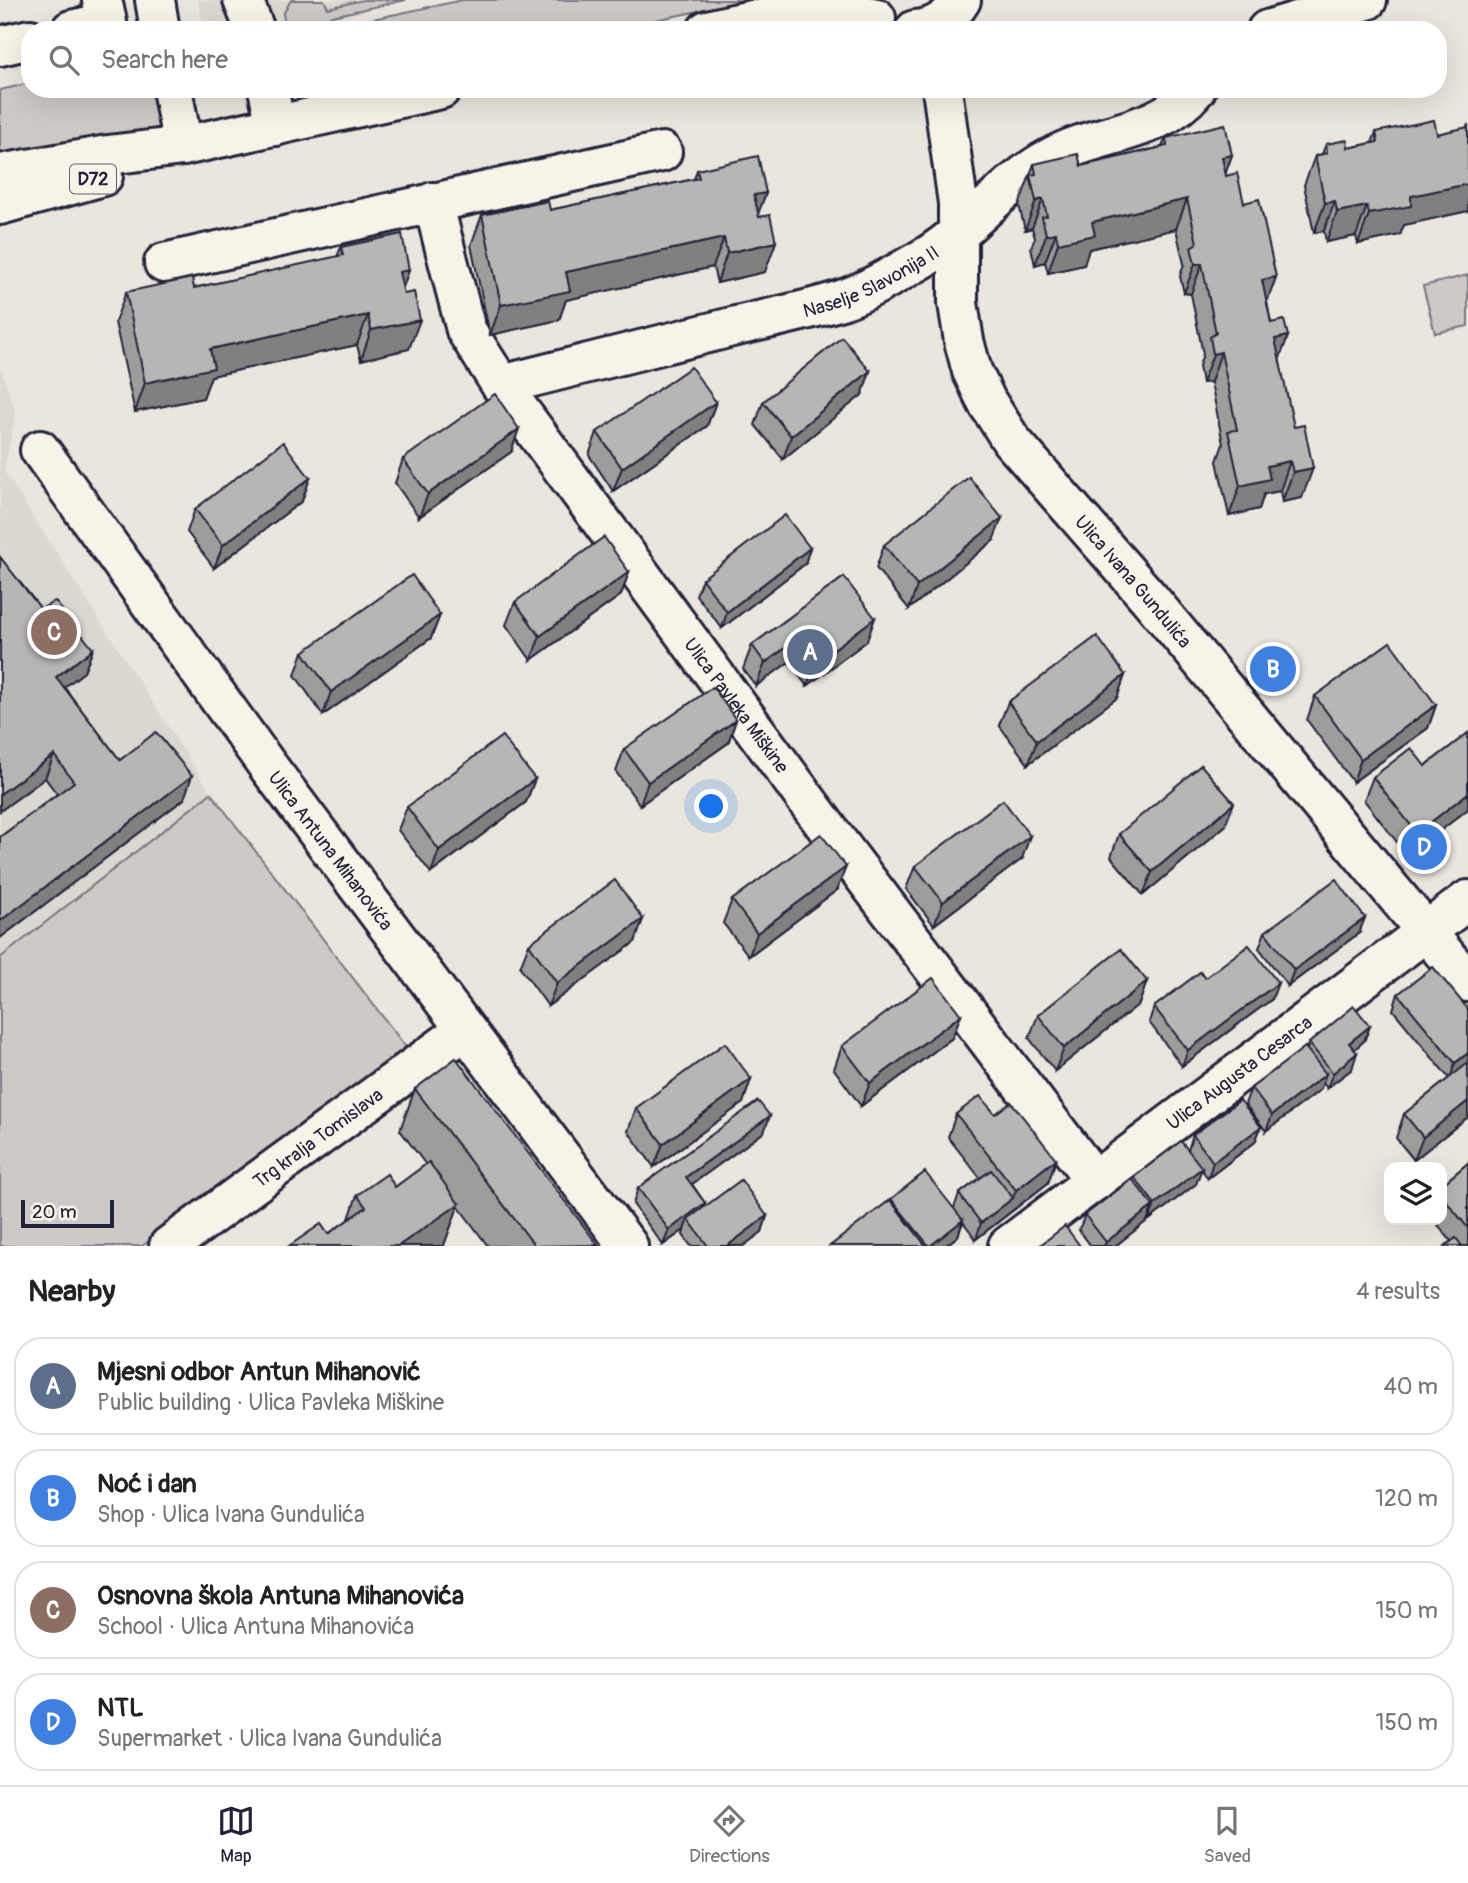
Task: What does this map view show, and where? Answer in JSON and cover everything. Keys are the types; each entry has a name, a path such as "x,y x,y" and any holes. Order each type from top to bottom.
{"street":[{"path":"102,0 107,21"},
{"path":"155,0 158,21"},
{"path":"1297,21 1367,0"},
{"path":"740,21 791,7 851,12 885,21"},
{"path":"0,46 21,41"},
{"path":"174,98 183,146"},
{"path":"270,98 276,126"},
{"name":"D72","path":"0,174 108,155 183,146 400,98"},
{"name":"Naselje Slavonija II","path":"501,385 843,300 921,260 957,234 1007,187 1052,156 1088,142 1143,127 1170,113 1186,98"},
{"name":"Ulica Ivana Gundulića","path":"940,99 957,189 958,303 972,371 987,402 1011,440 1149,598 1468,982"},
{"name":"D72","path":"0,205 98,178 183,146"},
{"path":"163,263 662,152"},
{"name":"Ulica Pavleka Miškine","path":"433,202 466,330 501,385 831,833 1095,1181"},
{"name":"Ulica Antuna Mihanovića","path":"40,450 267,765 628,1246"},
{"name":"Ulica Augusta Cesarca","path":"1008,1246 1468,900"},
{"name":"Trg kralja Tomislava","path":"169,1246 465,1030"}],"shaded area":[{"path":"198,0 386,0 282,21 202,21"},
{"path":"291,0 324,0 328,8 363,0 406,0 309,21 285,21 283,14"},
{"path":"463,0 753,0 650,21 363,21"},
{"path":"21,85 21,98 161,98 165,124 146,136 0,163 0,90"},
{"path":"1468,275 1468,326 1435,333 1423,286"},
{"path":"0,367 16,413 4,471 211,793 0,958"},
{"path":"211,793 409,1051 142,1246 0,1246 0,958"}],"building":[{"path":"1434,120 1437,134 1468,127 1468,184 1411,196 1411,206 1369,214 1367,206 1337,212 1335,201 1325,203 1315,156 1327,153 1326,144 1347,140 1348,148 1378,142 1376,132"},
{"path":"1225,124 1232,155 1222,157 1226,176 1237,173 1244,203 1259,199 1276,277 1262,280 1271,323 1284,320 1288,336 1275,339 1294,427 1304,425 1313,468 1293,472 1290,461 1267,466 1270,479 1240,486 1228,431 1237,430 1221,352 1213,354 1210,337 1216,333 1202,264 1195,264 1191,247 1197,243 1187,199 1092,222 1095,235 1058,243 1056,233 1046,235 1042,217 1047,216 1043,199 1036,201 1030,175 1036,174 1034,164 1078,154 1081,166 1167,146 1166,138"},
{"path":"758,156 766,193 754,195 759,217 770,215 776,242 727,253 724,238 566,272 570,291 501,305 482,215 548,201 550,210 699,178 697,170"},
{"path":"402,234 409,270 399,272 404,294 414,292 420,320 371,330 368,315 210,349 214,368 145,383 126,292 192,278 194,288 343,255 341,247"},
{"path":"842,337 870,371 791,436 763,402"},
{"path":"691,367 716,402 622,468 597,432"},
{"path":"495,394 519,429 428,494 403,459"},
{"path":"283,442 310,478 223,545 195,509"},
{"path":"969,477 1002,518 917,586 884,545"},
{"path":"785,515 810,548 727,612 702,579"},
{"path":"604,537 629,572 540,636 515,602"},
{"path":"0,557 41,609 55,601 93,649 56,677 120,760 156,732 192,776 0,921 0,837 74,782 54,755 0,794"},
{"path":"412,575 440,615 331,692 303,652"},
{"path":"844,577 875,618 815,663 797,639 765,663 752,645"},
{"path":"1097,636 1125,675 1037,741 1008,702"},
{"path":"1390,642 1436,705 1361,759 1315,696"},
{"path":"713,687 736,720 648,782 624,749"},
{"path":"1468,733 1468,793 1417,833 1373,777 1411,748 1425,766"},
{"path":"502,736 535,779 439,850 407,807"},
{"path":"1201,765 1234,803 1152,872 1119,834"},
{"path":"1003,800 1030,836 943,902 915,866"},
{"path":"821,834 846,867 757,933 732,900"},
{"path":"1336,879 1365,918 1294,970 1265,932"},
{"path":"615,880 643,919 557,983 529,944"},
{"path":"1249,945 1278,983 1188,1050 1154,1007 1200,972 1205,978"},
{"path":"1121,949 1147,981 1064,1048 1038,1015"},
{"path":"1433,967 1468,1009 1468,1053 1455,1063 1398,994"},
{"path":"933,978 961,1015 870,1083 842,1046"},
{"path":"1354,1006 1370,1026 1349,1043 1357,1053 1333,1073 1309,1043"},
{"path":"725,1043 751,1079 663,1144 636,1108"},
{"path":"1305,1047 1326,1074 1272,1115 1251,1088"},
{"path":"456,1058 598,1245 535,1246 415,1089"},
{"path":"1468,1063 1468,1101 1423,1137 1404,1114"},
{"path":"980,1096 995,1114 1011,1102 1056,1159 1016,1190 956,1114"},
{"path":"1240,1100 1261,1127 1213,1162 1193,1135"},
{"path":"758,1101 770,1116 686,1177 705,1203 669,1230 638,1188"},
{"path":"1181,1141 1202,1168 1155,1204 1134,1177"},
{"path":"429,1162 459,1204 398,1246 289,1246 321,1224 328,1234 366,1207 357,1195 387,1174 395,1187"},
{"path":"1468,1163 1468,1228 1447,1202 1447,1181"},
{"path":"991,1170 1013,1198 981,1223 959,1194"},
{"path":"925,1172 963,1220 930,1246 891,1199"},
{"path":"1132,1179 1153,1206 1106,1242 1085,1215"},
{"path":"741,1180 767,1216 727,1246 708,1246 688,1219"},
{"path":"890,1200 926,1246 830,1246"},
{"path":"1065,1226 1080,1246 1039,1246"},
{"path":"1456,1238 1462,1246 1445,1246"}],"place":[{"name":"Osnovna škola Antuna Mihanovića","path":"54,632"},
{"name":"Mjesni odbor Antun Mihanović","path":"810,652"},
{"name":"Noć i dan","path":"1273,669"},
{"name":"NTL","path":"1424,847"}]}
